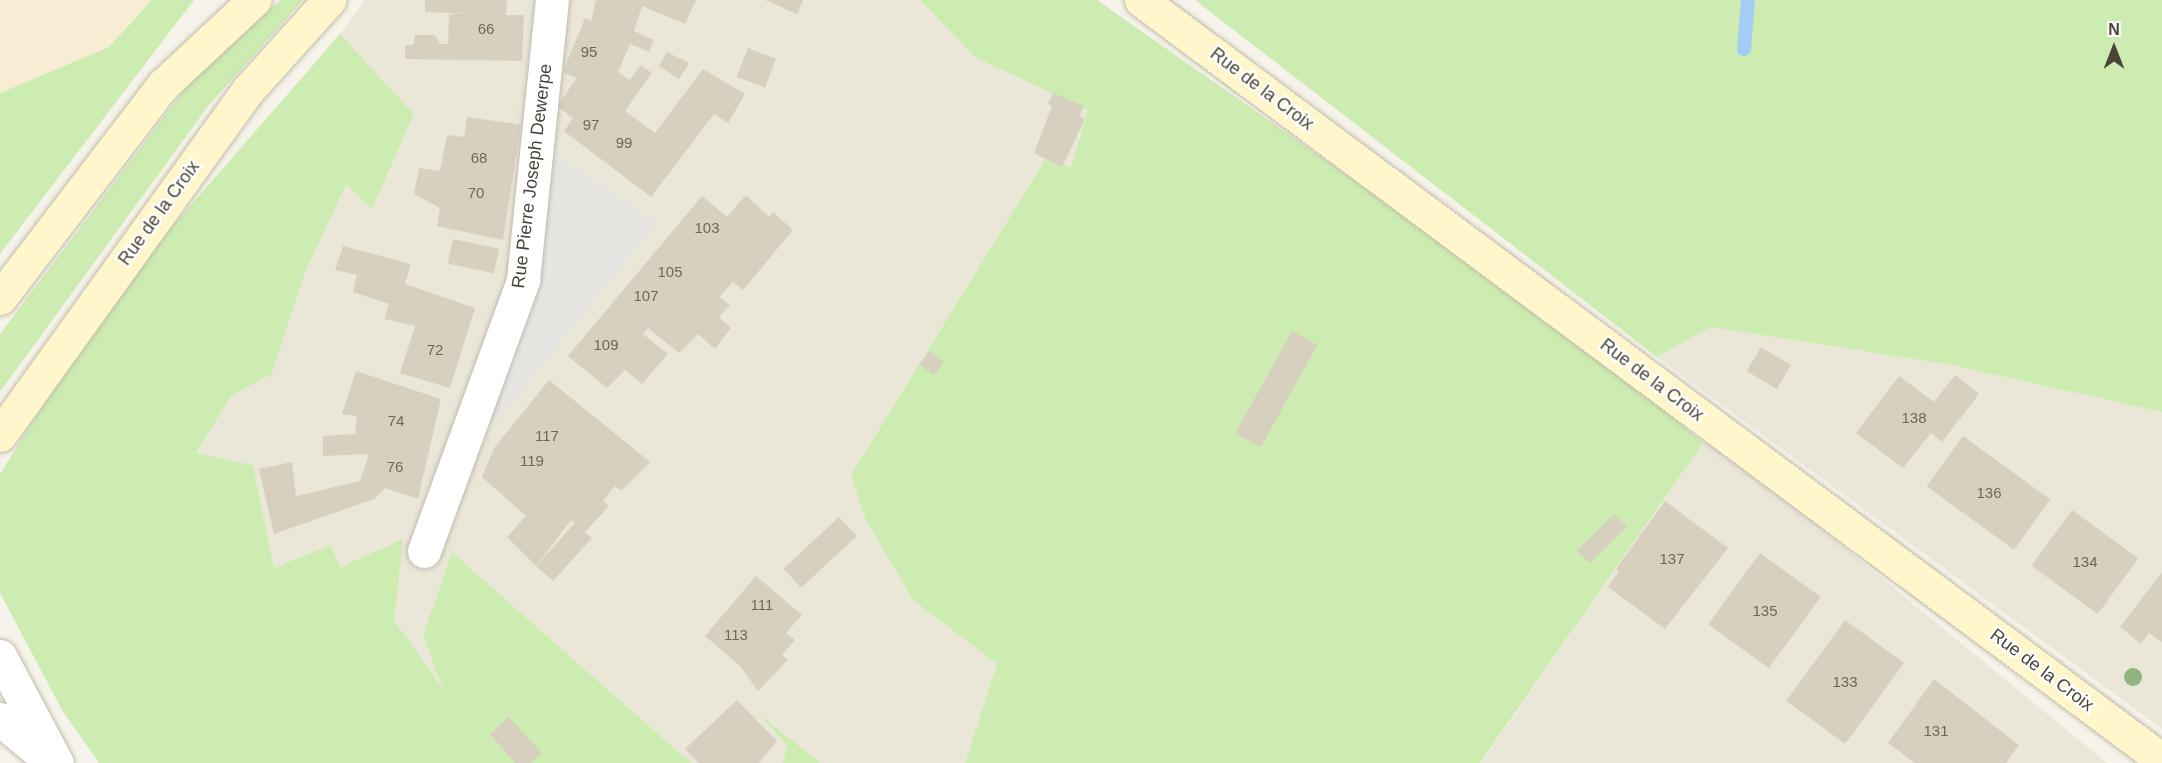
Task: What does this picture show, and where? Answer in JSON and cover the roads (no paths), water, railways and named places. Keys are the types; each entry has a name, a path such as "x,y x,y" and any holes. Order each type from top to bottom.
{"street":[{"path":"0,298 163,85 254,0"},
{"name":"Rue de la Croix","path":"0,435 249,89 329,0"},
{"name":"Rue Pierre Joseph Dewerpe","path":"424,551 523,280 552,0"},
{"name":"Rue de la Croix","path":"1142,0 2162,760"},
{"path":"0,656 57,763"},
{"path":"0,719 53,763"}],"waterway":[{"path":"1744,49 1748,0"}]}
